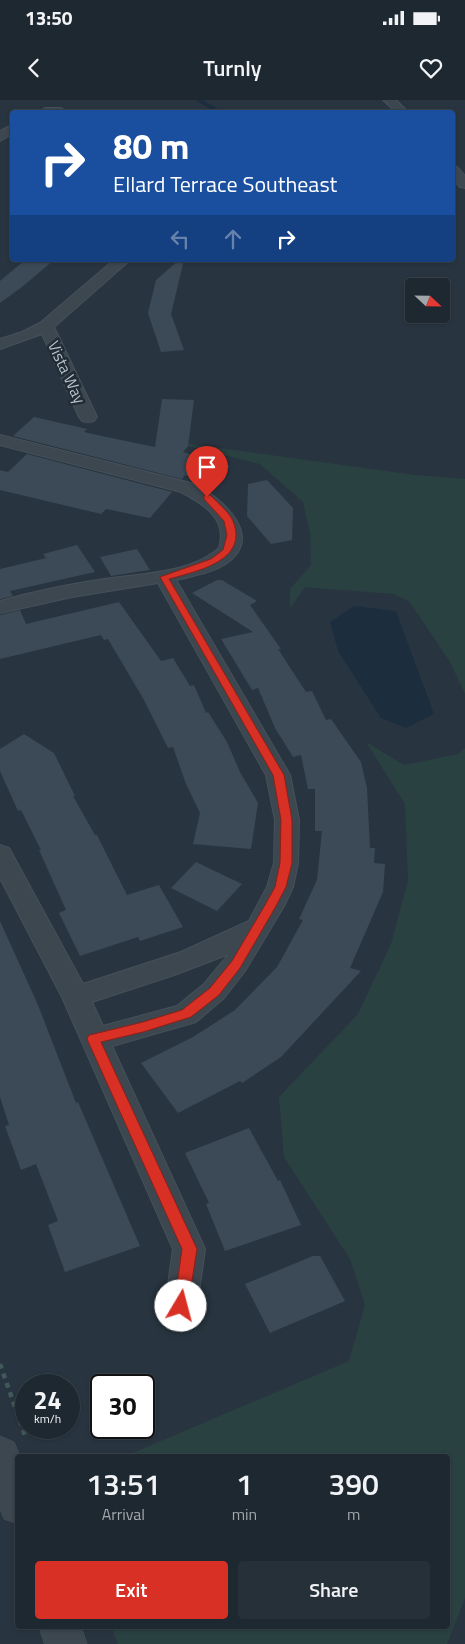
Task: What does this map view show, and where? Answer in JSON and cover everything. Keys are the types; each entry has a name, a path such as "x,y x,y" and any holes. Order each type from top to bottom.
{"street":[{"path":"389,100 400,110"},
{"path":"455,164 465,184"},
{"path":"0,344 28,335 46,326 121,262"},
{"name":"Vista Way","path":"46,326 88,417"},
{"path":"0,440 170,482 207,497 228,520 232,535 228,551 214,561 198,567 164,577 100,586 0,606"},
{"path":"94,1039 186,1014 214,991 236,964 258,927 280,887 286,863 287,820 278,775 164,577"},
{"path":"0,854 76,997 189,1249 181,1306"},
{"path":"76,997 189,961 229,944 258,927"},
{"path":"13,1446 15,1470"},
{"path":"61,1629 66,1644"}],"path":[{"path":"0,1364 13,1446"}],"green space":[{"path":"168,441 415,475 465,479 465,694 450,662 409,601 393,594 305,587 290,608 290,589 311,565 310,533 303,502 260,464"},
{"path":"366,742 404,765 458,754 465,748 465,1598 447,1644 118,1644 112,1629 450,1629 450,1454 131,1454 349,1361 365,1305 350,1259 284,1157 279,1097 358,1014 391,944 408,881 405,804"}],"water":[{"path":"354,606 396,611 434,714 406,728 381,718 338,651 330,622"}],"building":[{"path":"23,262 52,262 0,303 0,281"},
{"path":"177,262 184,262 171,314 184,350 161,352 148,313 156,280"},
{"path":"162,399 194,400 188,446 183,452 230,466 210,483 185,475 182,479 13,436 34,417 87,429 84,432 155,447"},
{"path":"27,454 172,492 150,518 106,509 101,514 0,490 0,470 8,472"},
{"path":"267,480 293,508 292,540 271,544 247,516 248,484"},
{"path":"77,545 95,572 10,591 13,596 0,599 0,569 46,558 43,554"},
{"path":"137,549 150,570 111,576 100,557"},
{"path":"217,580 222,580 257,601 250,605 281,649 278,649 306,692 312,691 326,720 331,719 361,762 367,788 370,848 375,848 374,863 385,864 383,892 350,968 361,971 281,1057 242,1083 240,1081 178,1113 141,1063 193,1037 235,1010 277,967 303,920 299,919 317,880 322,831 315,831 315,789 308,789 301,755 293,757 275,728 258,688 252,690 221,639 253,632 192,593"},
{"path":"119,602 161,661 173,658 190,686 194,685 206,713 208,712 227,742 240,772 258,803 251,849 193,844 200,813 186,784 173,747 168,748 144,700 108,639 104,640 101,635 0,659 0,615 20,610 26,624"},
{"path":"24,734 54,753 75,796 73,796 95,835 97,835 127,895 159,885 183,927 140,941 138,937 80,956 59,913 66,910 39,850 41,850 21,810 18,811 0,771 0,749"},
{"path":"196,862 242,884 217,911 171,888"},
{"path":"0,921 38,1005 76,1103 78,1102 140,1246 65,1272 48,1225 58,1221 36,1164 21,1170 5,1126 9,1125 0,1097"},
{"path":"249,1128 278,1181 280,1180 301,1225 225,1251 206,1204 209,1203 185,1153"},
{"path":"313,1256 320,1256 345,1301 270,1333 245,1284"}],"waterway":[{"path":"199,100 216,110"}],"route":[{"path":"181,1306 189,1249 94,1039 186,1014 214,991 236,964 271,906 280,887 286,863 287,820 278,775 164,577 214,561 228,551 232,535 228,520 218,506 207,497"}]}
